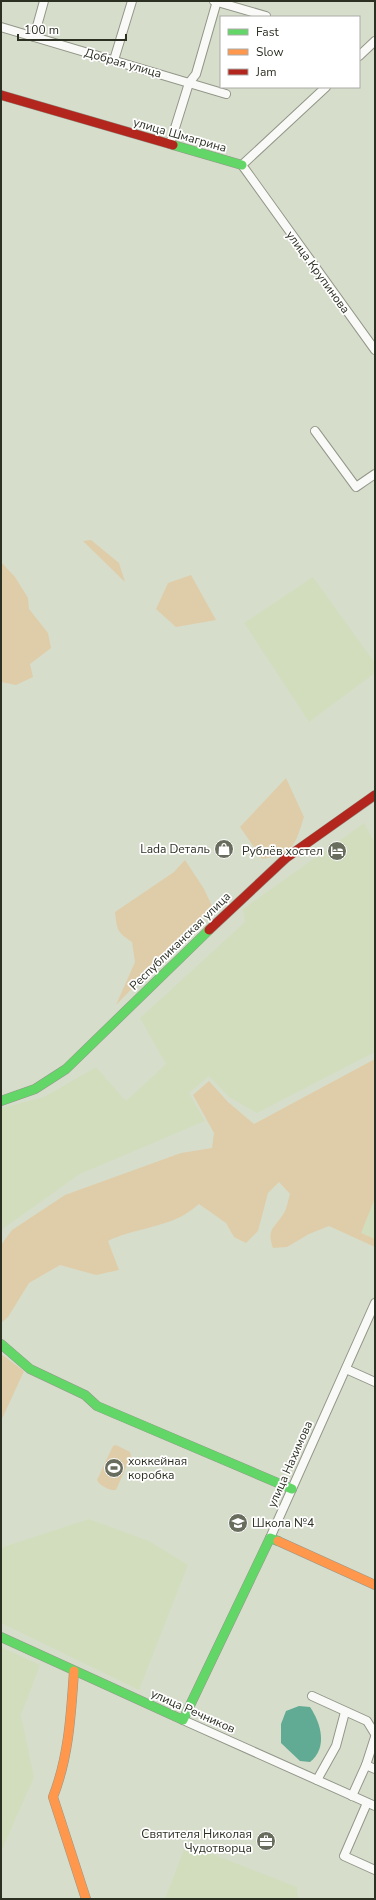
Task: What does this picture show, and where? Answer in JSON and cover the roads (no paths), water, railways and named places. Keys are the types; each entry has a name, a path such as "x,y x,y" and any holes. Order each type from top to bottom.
{"street":[{"path":"34,37 44,1"},
{"path":"114,60 132,1"},
{"path":"170,144 189,83 196,74 216,1 266,16"},
{"name":"Добрая улица","path":"1,27 226,94"},
{"path":"360,55 375,41"},
{"path":"242,165 325,88"},
{"name":"улица Шмагрина","path":"1,95 242,165"},
{"name":"улица Крупинова","path":"242,165 375,350"},
{"path":"315,431 356,487 375,474"},
{"name":"Республиканская улица","path":"1,1101 35,1089 66,1069 252,888 286,858 375,795"},
{"name":"улица Нахимова","path":"183,1720 270,1538 375,1303"},
{"path":"1,1344 30,1369 85,1394 97,1406 292,1489"},
{"path":"346,1368 375,1382"},
{"path":"270,1538 375,1585"},
{"name":"улица Речников","path":"1,1637 371,1804"},
{"path":"74,1671 67,1752 53,1797 86,1899"},
{"path":"312,1696 367,1721 375,1734"},
{"path":"317,1780 336,1746 345,1712"},
{"path":"352,1796 366,1765 375,1738"},
{"path":"366,1765 375,1768"},
{"path":"371,1804 344,1856 375,1870"}],"water":[{"path":"299,1706 310,1707 320,1728 321,1743 319,1750 310,1762 300,1761 281,1743 281,1724 286,1711"}],"place":[{"name":"Lada Dеталь","path":"224,849"},
{"name":"Рублёв хостел","path":"337,851"},
{"name":"хоккейная коробка","path":"114,1468"},
{"name":"Школа №4","path":"238,1523"},
{"name":"Святителя Николая Чудотворца","path":"266,1841"}]}
